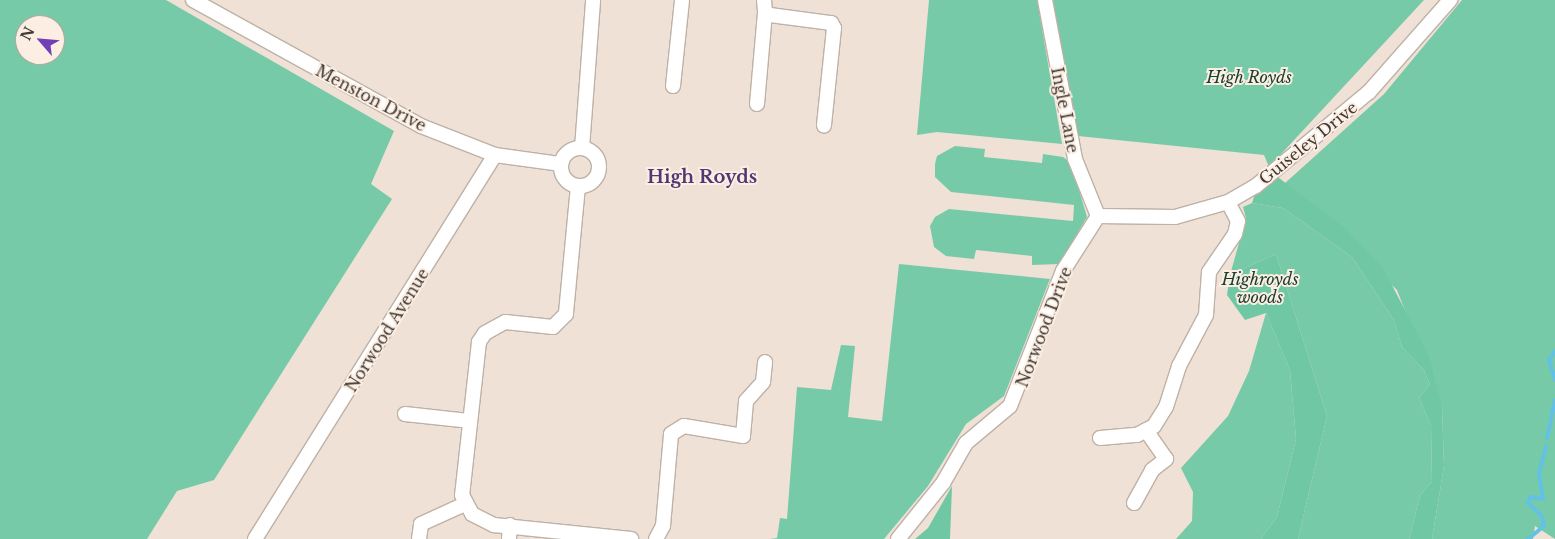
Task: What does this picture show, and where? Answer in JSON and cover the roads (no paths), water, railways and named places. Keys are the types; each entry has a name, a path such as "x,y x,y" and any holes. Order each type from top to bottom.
{"street":[{"name":"Menston Drive","path":"193,0 421,126 495,155 561,164"},
{"path":"582,148 593,0"},
{"path":"673,86 682,0"},
{"name":"Ingle Lane","path":"1045,0 1075,160 1098,216"},
{"name":"Guiseley Drive","path":"1098,216 1175,217 1228,202 1303,151 1369,92 1450,0"},
{"path":"757,104 764,6 831,23 834,28 824,125"},
{"path":"582,148 596,157 598,172 592,182 578,186 567,181 561,164 569,152 582,148"},
{"name":"Norwood Avenue","path":"255,539 495,155"},
{"path":"578,186 566,314 553,327 504,322 485,332 475,354 469,421 465,504 482,521 510,532 631,539"},
{"path":"1100,438 1114,440 1146,430 1166,407 1179,366 1206,315 1209,272 1235,234 1238,221 1228,202"},
{"name":"Norwood Drive","path":"898,539 980,428 1006,410 1020,390 1063,272 1098,216"},
{"path":"656,539 663,526 671,434 684,426 743,436 746,401 763,382 765,362"},
{"path":"405,414 469,421"},
{"path":"1134,503 1152,470 1166,459 1146,430"},
{"path":"419,539 421,524 465,504"}],"waterway":[{"path":"1555,351 1549,360 1555,380"},
{"path":"1547,438 1555,400"},
{"path":"1528,539 1544,526 1541,515 1528,503 1530,497 1543,499 1539,473 1546,446"}],"district":[{"name":"High Royds","path":"702,177"}],"park label":[{"name":"Highroyds woods","path":"1260,288"}]}
